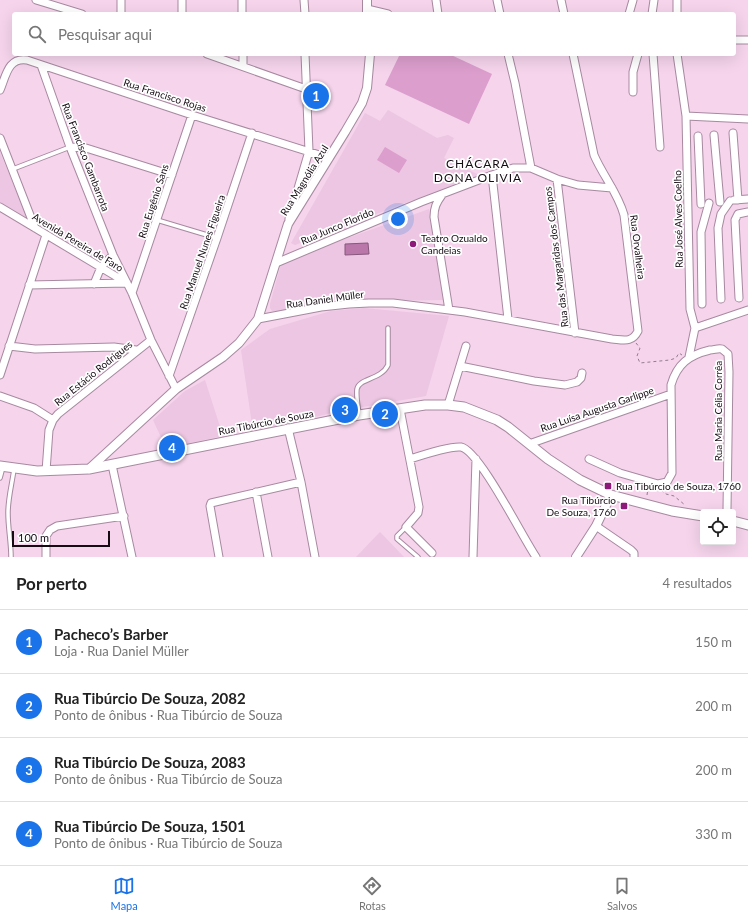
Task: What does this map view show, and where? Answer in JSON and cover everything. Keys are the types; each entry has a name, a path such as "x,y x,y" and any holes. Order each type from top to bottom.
{"main road":[{"name":"Rua Tibúrcio de Souza","path":"2,466 14,469 46,471 89,469 359,415 426,405 448,405 464,407 497,420 548,459 593,488 611,495 672,511 700,515"},
{"path":"736,522 748,525"}],"street":[{"path":"36,0 56,3 77,12"},
{"path":"121,0 121,12"},
{"path":"182,0 182,12"},
{"path":"242,0 242,12"},
{"path":"304,0 305,12"},
{"path":"367,0 367,11"},
{"path":"436,0 438,12"},
{"path":"497,0 500,12"},
{"path":"561,0 564,12"},
{"path":"630,12 633,0"},
{"path":"652,12 654,0"},
{"path":"676,12 677,0"},
{"path":"736,40 747,40"},
{"path":"213,56 306,89"},
{"path":"243,56 243,66"},
{"path":"288,224 309,151 305,56"},
{"name":"Rua Magnólia Azul","path":"258,319 288,224 362,103 367,88 370,56"},
{"path":"507,56 515,84 531,168"},
{"name":"Rua Orvalheira","path":"573,56 594,155 599,167 621,204 624,215 638,331 634,338"},
{"path":"633,92 633,72 637,56"},
{"path":"653,56 660,147"},
{"name":"Rua José Alves Coelho","path":"677,56 686,116 690,309 695,328"},
{"name":"Rua Francisco Rojas","path":"0,90 9,68 16,61 22,59 329,158"},
{"name":"Rua Francisco Gambarrota","path":"41,65 70,147 113,255 127,283"},
{"name":"Rua Eugênio Sans","path":"132,294 192,115"},
{"path":"686,116 748,119"},
{"name":"Rua Manuel Nunes Figueira","path":"169,376 252,133"},
{"path":"733,133 738,200"},
{"path":"714,135 720,202"},
{"path":"698,136 701,204"},
{"path":"0,138 35,228"},
{"path":"70,147 86,148 172,175"},
{"name":"Rua Junco Florido","path":"276,263 421,202 513,168 531,168 557,179 585,186 612,188"},
{"path":"492,175 508,319"},
{"name":"Rua das Margaridas dos Campos","path":"557,179 576,333"},
{"path":"442,195 436,203 434,217 449,310"},
{"path":"688,206 748,199"},
{"path":"721,299 718,228 721,214 730,201"},
{"path":"702,304 701,232 709,203"},
{"name":"Avenida Pereira de Faro","path":"0,208 127,283 151,340 176,389"},
{"path":"739,298 735,220 738,214 748,212"},
{"path":"0,375 46,235"},
{"path":"94,284 101,267 113,255"},
{"path":"29,285 127,283"},
{"name":"Rua Daniel Müller","path":"258,319 321,307 369,303 393,303 508,319 612,340 628,341 634,338"},
{"path":"590,459 620,473 644,481 660,484 667,482 672,473 671,385 677,369 688,358 695,328 748,310"},
{"path":"89,469 176,389 223,357 238,343 258,319"},
{"name":"Rua Estácio Rodrigues","path":"46,471 48,430 53,420 58,414 136,350 151,340"},
{"path":"9,346 35,349 114,347 136,350"},
{"path":"448,405 466,346"},
{"name":"Rua Maria Célia Corrêa","path":"688,358 703,352 720,348 728,354 728,509"},
{"path":"460,366 534,381 565,385 577,382 581,378 582,373"},
{"name":"Rua Luísa Augusta Garlippe","path":"529,444 671,394"},
{"path":"0,396 34,408 53,420"},
{"path":"400,409 420,510 406,527 432,553"},
{"path":"288,428 301,482 316,557"},
{"path":"410,458 457,447 465,448 476,459 536,557"},
{"path":"473,557 476,459"},
{"path":"112,465 132,557"},
{"path":"219,557 210,504 301,482"},
{"path":"256,492 268,557"},
{"path":"576,557 596,526 611,495"},
{"path":"46,557 46,536 53,528 80,522 124,516"},
{"path":"596,526 631,550 634,553 634,557"}],"lane":[{"path":"13,169 70,147"},
{"path":"157,220 217,238"},
{"path":"359,415 357,389 359,385 362,381 381,374 388,365 388,328"},
{"path":"0,478 2,466"},
{"path":"11,557 8,515 14,469"},
{"path":"406,527 397,536 397,539 418,557"}],"path":[{"path":"634,338 640,348 637,356 640,363 670,360 676,358 679,353 688,358"},
{"path":"660,484 662,492 674,496 686,506 687,513"},
{"path":"646,498 648,489"}],"shaded area":[{"path":"399,56 453,56 492,74 469,124 385,85"},
{"path":"388,110 437,138 448,135 454,138 444,158 479,175 295,245 291,243 365,113 380,121"},
{"path":"385,147 407,160 399,173 377,160"},
{"path":"0,152 28,220 0,203"},
{"path":"429,209 443,300 365,301 277,311 272,311 270,308 281,264 317,249"},
{"path":"368,243 369,254 345,255 345,244"},
{"path":"364,308 449,316 426,396 345,410 253,431 241,350 270,329 331,311"},
{"path":"205,380 223,436 166,448 153,420 185,391"},
{"path":"380,532 404,557 356,557"}],"place":[{"name":"Pacheco’s Barber","path":"316,96"},
{"name":"Teatro Ozualdo Candeias","path":"413,244"},
{"name":"Rua Tibúrcio De Souza, 2083","path":"345,410"},
{"name":"Rua Tibúrcio De Souza, 2082","path":"385,414"},
{"name":"Rua Tibúrcio De Souza, 1501","path":"172,448"},
{"name":"Rua Tibúrcio de Souza, 1760","path":"608,486"},
{"name":"Rua Tibúrcio De Souza, 1760","path":"624,506"}],"district":[{"name":"CHÁCARA DONA OLIVIA","path":"478,170"}]}
